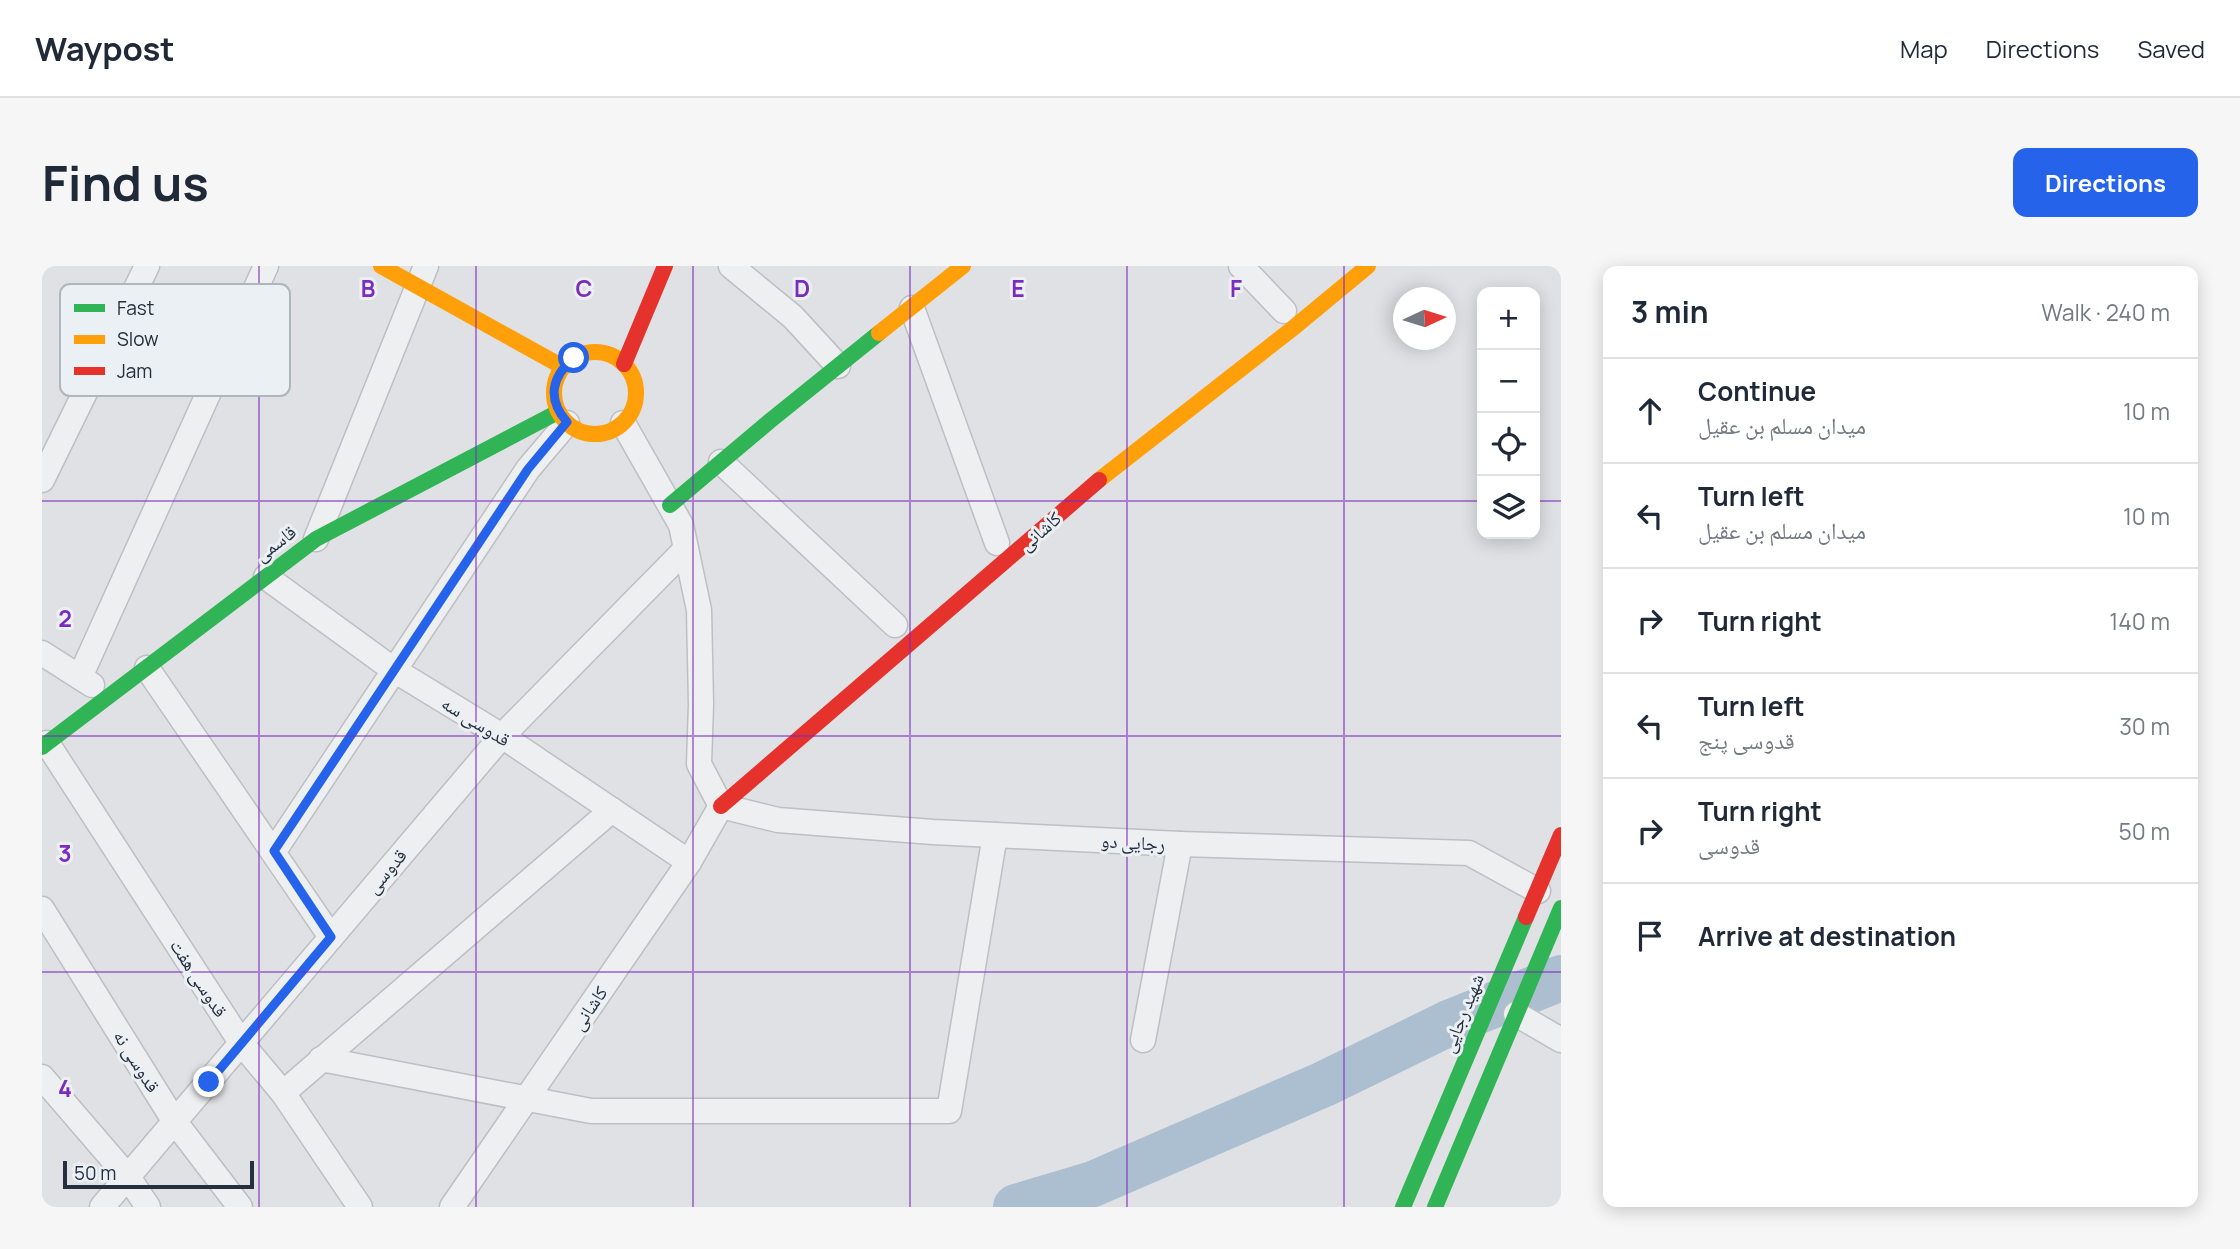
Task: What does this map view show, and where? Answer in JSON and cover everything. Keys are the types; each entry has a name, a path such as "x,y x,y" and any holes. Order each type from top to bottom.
{"street":[{"path":"138,284 147,266"},
{"path":"258,284 266,266"},
{"path":"381,266 422,276 563,367"},
{"path":"624,364 666,266"},
{"path":"731,266 793,317 838,366"},
{"path":"670,505 963,266"},
{"path":"1241,266 1284,311"},
{"name":"کاشانی","path":"721,806 1094,484 1368,266"},
{"path":"316,539 422,276"},
{"path":"912,308 997,543"},
{"path":"600,352 613,356 624,364 635,387 631,412 623,423 613,430 589,433 577,430 563,417 555,401 554,388 563,367 586,353 600,352"},
{"path":"42,480 83,396"},
{"path":"80,677 207,396"},
{"path":"274,851 563,417"},
{"name":"قاسمی","path":"45,745 316,539 563,417"},
{"path":"623,423 681,525 698,610 701,704 699,764 721,806"},
{"path":"721,462 895,626"},
{"name":"قدوسی","path":"102,1207 502,736 686,549"},
{"name":"قدوسی سه","path":"266,577 394,670 502,736 689,862"},
{"path":"42,653 111,696"},
{"path":"147,668 331,937"},
{"name":"کاشانی","path":"452,1207 689,862 721,806 837,686"},
{"name":"قدوسی هفت","path":"45,745 242,1044 283,1093 360,1207"},
{"name":"رجایی دو","path":"721,806 778,820 995,835 1180,845 1469,853 1538,891"},
{"path":"283,1093 612,810"},
{"path":"321,1059 591,1111 949,1111 995,835"},
{"name":"شهید رجایی","path":"1403,1207 1561,835"},
{"path":"1143,1040 1180,845"},
{"path":"1435,1207 1561,908"},
{"name":"قدوسی نه","path":"42,909 175,1122 240,1207"},
{"path":"1517,1010 1561,1040"},
{"path":"42,1077 128,1177 148,1207"}],"waterway":[{"path":"1016,1207 1093,1184 1324,1084 1451,1022 1561,978"}],"traffic: fast":[{"path":"670,505 879,333"},
{"path":"42,747 316,539 558,412"},
{"path":"1435,1207 1561,908"},
{"path":"1403,1207 1526,917"}],"traffic: slow":[{"path":"381,266 563,367"},
{"path":"879,333 963,266"},
{"path":"1099,480 1368,266"},
{"path":"595,352 611,356 624,364 632,377 636,393 632,409 624,422 611,430 595,434 579,430 566,422 558,409 554,393 558,377 566,364 579,356 595,352"}],"traffic: jam":[{"path":"624,364 665,266"},
{"path":"721,806 1099,480"},
{"path":"1526,917 1561,835"}],"route":[{"path":"209,1082 331,937 274,851 528,469 567,422 558,412 554,388 563,367 574,358"}]}
